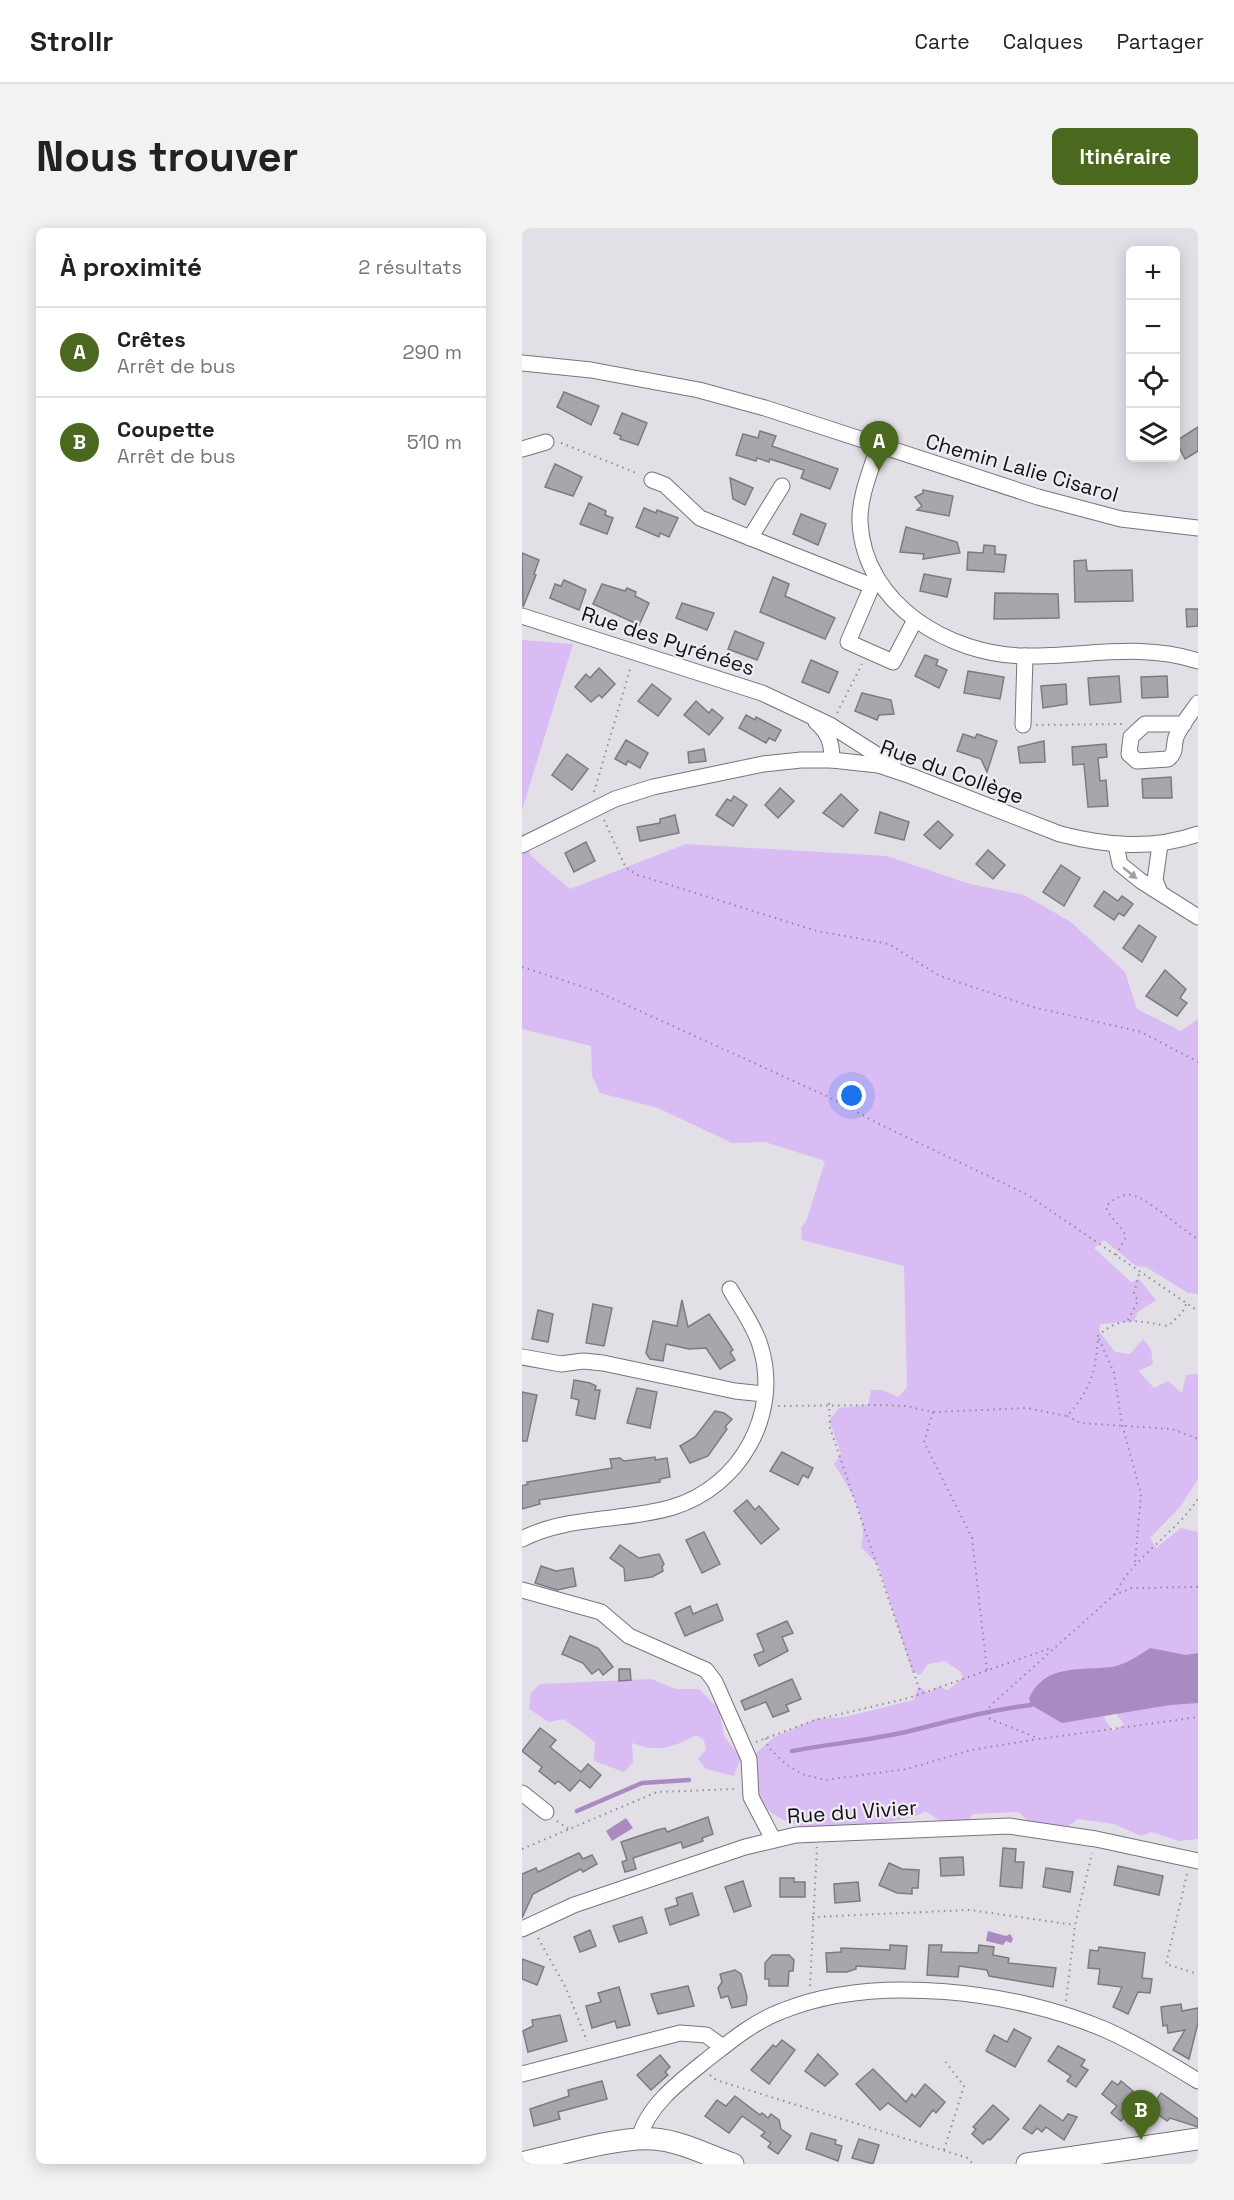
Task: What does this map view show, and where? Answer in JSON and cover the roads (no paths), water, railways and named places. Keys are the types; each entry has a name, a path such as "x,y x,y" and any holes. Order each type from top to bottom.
{"street":[{"name":"Chemin Lalie Cisarol","path":"522,363 591,370 699,390 765,408 878,447 1038,497 1121,519 1198,528"},
{"path":"522,449 546,442"},
{"path":"878,447 863,500 860,521 875,584 848,642 893,662 915,620"},
{"path":"652,480 665,485 700,518 875,584 915,620 937,633 975,649 1025,656 1147,651 1179,654 1198,660"},
{"path":"750,538 782,486"},
{"name":"Rue des Pyrénées","path":"522,616 725,680 799,710 837,729 911,776"},
{"path":"1023,725 1025,656"},
{"path":"1184,724 1145,724 1137,730 1128,743 1131,758 1137,761 1168,759 1175,751 1175,740 1198,703"},
{"name":"Rue des Pyrénées","path":"799,710 826,732 831,742 832,760"},
{"path":"837,729 851,746 851,761"},
{"name":"Rue du Collège","path":"522,845 615,799 653,787 764,764 832,760 878,765 1060,834 1116,845 1161,845 1198,834"},
{"path":"1116,845 1120,864 1141,881 1159,890 1198,917"},
{"path":"1159,890 1155,880 1161,845"},
{"path":"522,1539 564,1524 674,1507 704,1493 740,1461 755,1435 763,1401 765,1378 760,1345 730,1289"},
{"path":"522,1357 561,1364 583,1361 603,1363 735,1391 763,1401"},
{"path":"522,1590 601,1612 629,1636 706,1670 715,1682 749,1759 753,1803 773,1839"},
{"path":"522,1793 546,1812"},
{"name":"Rue du Vivier","path":"527,1927 574,1905 773,1839 818,1833 1009,1826 1096,1839 1194,1860"},
{"path":"639,2139 651,2114 698,2067 765,2019 810,2002 878,1992 918,1991 984,1996 1064,2015 1108,2031 1198,2081"},
{"path":"522,2074 680,2033 706,2035 723,2047"},
{"path":"522,2163 639,2139 676,2143 733,2164"},
{"path":"1027,2164 1198,2139"}],"waterway":[{"path":"792,1751 895,1734 1031,1705"},
{"path":"577,1811 642,1783 689,1780"}],"place":[{"name":"Crêtes","path":"879,471"},
{"name":"Coupette","path":"1141,2140"}]}
